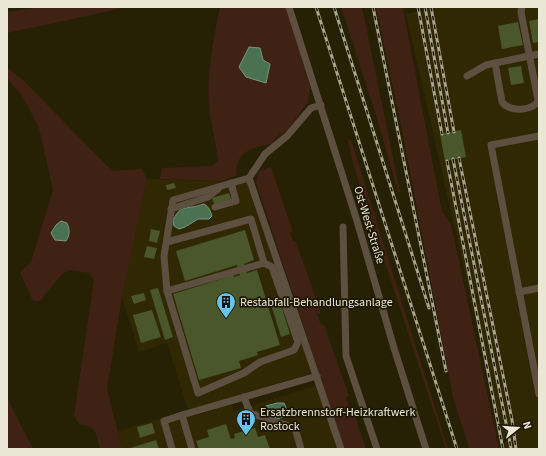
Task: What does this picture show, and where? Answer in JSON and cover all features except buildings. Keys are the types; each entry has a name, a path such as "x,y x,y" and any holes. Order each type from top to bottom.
{"street":[{"name":"Ost-West-Straße","path":"289,7 321,105 426,449"},
{"path":"495,63 502,102 510,109 534,106 538,100 521,12 522,7"},
{"path":"467,76 486,65 539,54"},
{"path":"167,242 251,219 264,262 272,267 298,342 294,350 260,362 244,373 198,392 167,291 164,256 173,200 249,178 265,154 287,136 311,108 321,105"},
{"path":"539,136 492,145 539,394"},
{"path":"249,178 317,376 340,449"},
{"path":"215,207 236,201 231,183"},
{"path":"343,226 346,303 346,356 377,449"},
{"path":"167,291 264,262"},
{"path":"519,292 539,288"},
{"path":"172,449 164,421 317,376"},
{"path":"244,397 250,414 295,428 302,449"},
{"path":"182,415 192,449"}],"shaded area":[{"path":"41,7 128,7 7,33 7,12"},
{"path":"220,7 286,7 310,87 308,102 287,130 275,138 273,143 252,149 242,155 237,167 237,175 222,181 160,179 162,168 212,166 218,161 210,115 208,88 210,61"},
{"path":"341,7 362,7 400,192 398,192 375,112"},
{"path":"376,7 413,7 403,9 442,212 451,224 499,449 469,449 453,397 402,130"},
{"path":"438,7 539,7 539,449 505,449 406,14"},
{"path":"249,47 260,48 263,60 270,64 266,83 246,77 239,67"},
{"path":"8,68 25,82 112,171 142,169 147,179 122,297 107,389 122,449 100,449 95,431 85,425 79,424 74,416 94,280 89,273 70,270 62,274 40,301 33,301 20,272 31,262 53,190 39,128 23,97 7,78"},
{"path":"348,140 351,140 448,449 446,449 354,167"},
{"path":"271,167 293,232 290,233 293,242 296,242 321,313 317,314 321,325 324,325 349,396 346,397 349,407 352,407 366,449 344,449 256,182 259,171"},
{"path":"147,179 247,182 313,373 189,410 195,416 231,404 234,411 318,385 338,449 122,449 118,431 188,410 167,343 139,352 122,297"},
{"path":"204,204 209,209 212,216 209,219 198,219 179,229 174,226 173,220 180,210"},
{"path":"61,221 67,223 69,228 69,235 66,241 55,240 51,233 56,225"},
{"path":"7,398 33,449 7,449"},
{"path":"284,403 287,410 287,415 278,419 264,411 266,406"}],"railway":[{"path":"316,7 457,449"},
{"path":"334,7 429,308"},
{"path":"373,7 446,371"},
{"path":"418,7 442,134"},
{"path":"425,7 448,133"},
{"path":"431,7 454,132"},
{"path":"459,158 512,420 516,449"},
{"path":"453,159 511,448"},
{"path":"447,161 503,449"}],"place":[{"name":"Restabfall-Behandlungsanlage","path":"226,319"},
{"name":"Ersatzbrennstoff-Heizkraftwerk Rostock","path":"246,436"}]}
